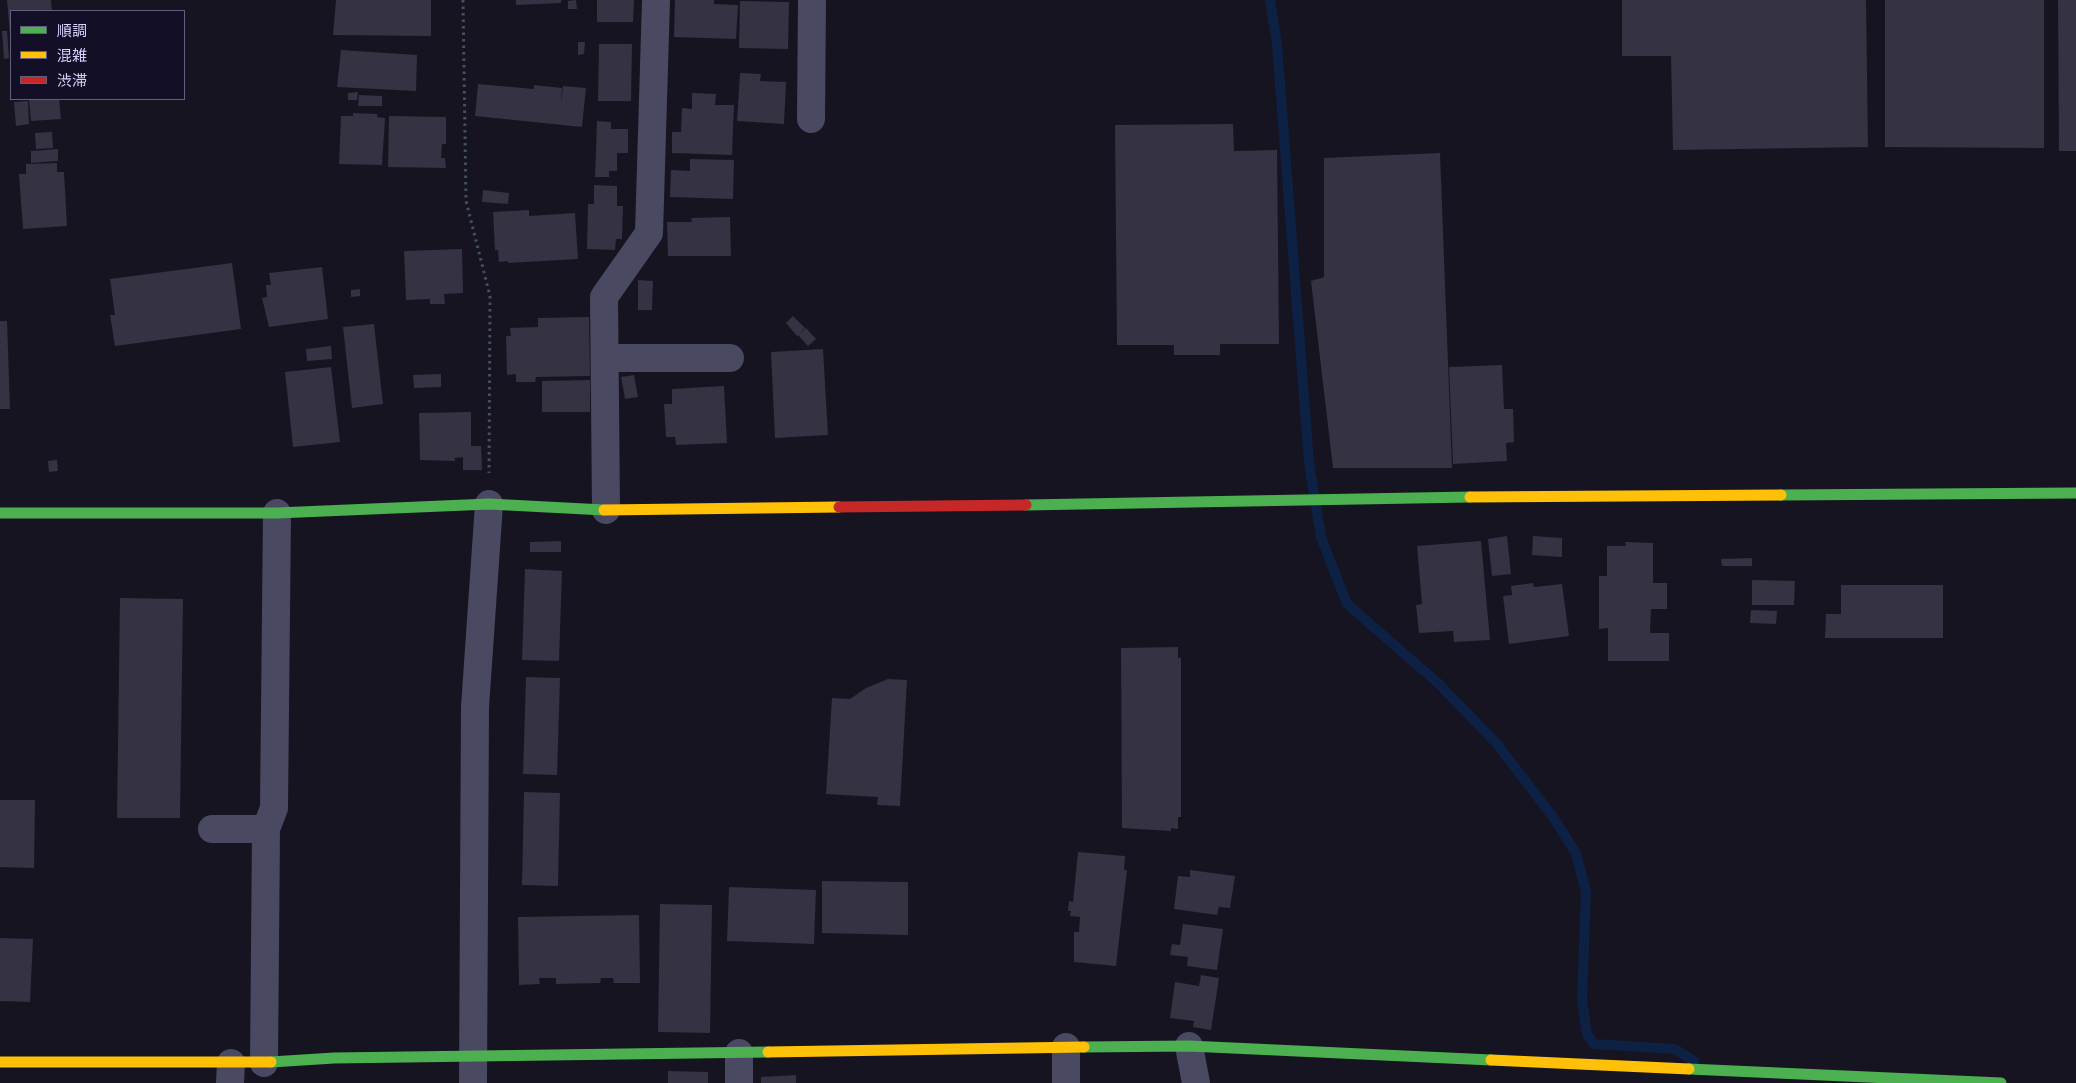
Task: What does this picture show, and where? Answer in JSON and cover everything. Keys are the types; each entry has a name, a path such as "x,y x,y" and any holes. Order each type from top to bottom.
{"street":[{"path":"606,510 604,297 650,233 656,0"},
{"path":"810,119 812,0"},
{"path":"605,358 730,358"},
{"path":"0,513 277,513 489,504 606,510 1070,505 1346,498 2076,492"},
{"path":"472,1083 475,707 489,504"},
{"path":"264,1062 266,829 274,808 277,513"},
{"path":"212,829 266,829"},
{"path":"1189,1046 1196,1083"},
{"path":"0,1062 230,1073 264,1062 334,1058 1189,1046 2002,1083"},
{"path":"1066,1048 1066,1083"},
{"path":"739,1053 739,1083"}],"path":[{"path":"463,0 466,201 490,296 489,504"}],"building":[{"path":"7,0 51,0 52,10 10,10 10,36"},
{"path":"336,0 431,0 431,36 333,35"},
{"path":"516,0 561,0 561,3 516,5"},
{"path":"576,0 577,9 568,9 568,1"},
{"path":"597,0 634,0 633,22 597,22"},
{"path":"675,0 714,0 714,4 738,5 736,39 674,37"},
{"path":"1622,0 1866,0 1868,147 1673,150 1671,56 1622,56"},
{"path":"1885,0 2044,0 2044,148 1885,147"},
{"path":"2058,0 2076,0 2076,151 2059,151"},
{"path":"740,1 789,2 788,49 739,48"},
{"path":"2,31 7,31 9,58 4,59"},
{"path":"578,42 585,42 584,54 578,55"},
{"path":"599,44 632,44 631,101 598,101"},
{"path":"341,50 417,55 416,91 337,87"},
{"path":"740,73 761,74 760,81 786,82 784,124 737,121"},
{"path":"478,84 534,89 534,85 562,88 561,104 563,86 586,88 582,127 475,116"},
{"path":"358,92 357,100 348,100 348,93"},
{"path":"692,93 716,94 715,105 734,105 732,155 672,153 672,132 681,132 682,108 692,109"},
{"path":"359,95 382,96 382,106 358,106"},
{"path":"29,100 59,100 61,119 31,121"},
{"path":"28,101 29,124 16,126 14,102"},
{"path":"353,113 377,114 377,117 385,118 382,165 339,164 341,116 353,116"},
{"path":"389,116 446,117 446,144 442,144 441,158 445,158 446,168 388,167"},
{"path":"597,121 611,122 611,129 628,129 628,153 617,153 617,171 609,171 609,177 595,177"},
{"path":"1233,124 1234,151 1277,150 1279,344 1220,344 1220,355 1174,355 1174,345 1117,345 1115,125"},
{"path":"52,132 53,148 36,149 35,133"},
{"path":"58,149 58,161 31,163 31,151"},
{"path":"1440,153 1452,468 1333,468 1311,281 1324,277 1324,158"},
{"path":"690,159 734,160 733,199 670,197 671,170 690,171"},
{"path":"57,163 57,172 64,172 67,226 23,229 19,174 26,174 26,164"},
{"path":"594,185 617,186 617,206 623,206 622,239 616,239 615,250 587,249 588,204 594,204"},
{"path":"483,190 509,193 508,204 482,202"},
{"path":"529,210 529,216 575,213 578,259 499,262 498,250 495,250 493,212"},
{"path":"730,217 731,256 668,256 667,222 692,222 691,218"},
{"path":"462,249 463,293 444,294 445,304 430,304 430,299 406,300 404,251"},
{"path":"232,263 241,329 115,346 110,315 115,315 110,279"},
{"path":"322,267 328,319 269,327 262,298 267,297 266,285 271,285 269,273"},
{"path":"638,280 653,281 652,310 638,310"},
{"path":"360,289 360,296 351,297 351,290"},
{"path":"793,316 805,328 797,336 786,323"},
{"path":"589,317 590,376 536,377 535,382 516,382 516,374 507,375 506,336 511,336 510,328 538,327 538,318"},
{"path":"0,321 7,321 10,409 0,409"},
{"path":"374,324 383,404 352,408 343,327"},
{"path":"806,328 816,339 808,346 798,335"},
{"path":"331,346 332,359 307,361 306,349"},
{"path":"823,349 828,435 775,438 771,352"},
{"path":"1502,365 1504,409 1513,409 1514,442 1506,443 1507,461 1453,464 1449,367"},
{"path":"331,367 340,442 293,447 285,372"},
{"path":"441,374 441,387 414,388 413,375"},
{"path":"634,375 638,397 625,399 621,377"},
{"path":"590,380 590,412 542,412 542,381"},
{"path":"724,386 727,443 676,445 675,437 666,437 664,404 672,404 672,389"},
{"path":"471,412 471,446 481,446 482,470 463,470 463,457 455,458 455,461 420,460 419,413"},
{"path":"57,460 58,471 49,472 48,461"},
{"path":"1507,536 1511,574 1492,576 1488,539"},
{"path":"1533,536 1562,538 1562,557 1532,555"},
{"path":"561,541 561,552 530,552 530,542"},
{"path":"1481,541 1490,640 1454,642 1453,631 1419,633 1416,605 1422,604 1417,546"},
{"path":"1625,542 1653,543 1653,583 1667,583 1667,609 1651,609 1650,633 1669,633 1669,661 1608,661 1608,628 1599,629 1599,576 1607,576 1607,546 1626,546"},
{"path":"1752,558 1752,566 1722,566 1721,559"},
{"path":"525,569 562,571 559,661 522,660"},
{"path":"1752,580 1795,581 1794,605 1752,605"},
{"path":"1533,583 1534,587 1562,584 1569,636 1509,644 1503,596 1512,595 1511,586"},
{"path":"1841,585 1943,585 1943,638 1825,638 1826,614 1841,614"},
{"path":"120,598 183,599 180,818 117,818"},
{"path":"1751,610 1777,611 1776,624 1750,623"},
{"path":"1178,647 1178,658 1181,658 1181,817 1178,817 1178,829 1171,828 1171,831 1122,828 1121,648"},
{"path":"526,677 560,678 557,775 523,774"},
{"path":"888,679 907,680 900,806 877,805 878,797 826,794 832,698 850,699 866,688"},
{"path":"524,792 560,793 558,886 522,885"},
{"path":"0,800 35,800 34,868 0,867"},
{"path":"1078,852 1125,856 1124,870 1127,870 1116,966 1074,962 1074,932 1079,932 1080,917 1070,916 1071,911 1068,911 1069,901 1073,902"},
{"path":"1190,870 1235,876 1230,908 1219,907 1217,915 1174,909 1178,876 1190,877"},
{"path":"822,881 908,882 908,935 822,933"},
{"path":"729,887 816,890 814,944 727,941"},
{"path":"660,904 712,905 710,1033 658,1032"},
{"path":"639,915 640,983 614,983 613,978 601,978 600,983 556,984 556,978 539,978 540,984 519,985 518,917"},
{"path":"1183,924 1223,929 1217,970 1187,966 1188,957 1170,955 1172,944 1180,945"},
{"path":"0,938 33,939 30,1002 0,1001"},
{"path":"1201,975 1219,978 1211,1030 1193,1027 1194,1021 1170,1018 1175,982 1199,986"},
{"path":"668,1071 708,1072 708,1083 668,1083"},
{"path":"796,1075 796,1083 761,1083 761,1077"}],"waterway":[{"path":"1270,0 1277,45 1309,463 1321,537 1347,604 1438,683 1497,744 1553,817 1576,853 1586,892 1582,999 1587,1034 1594,1044 1675,1049 1694,1061"}],"traffic: fast":[{"path":"1781,495 2076,493"},
{"path":"1026,505 1470,497"},
{"path":"0,513 277,513 489,504 604,510"},
{"path":"1084,1047 1189,1046 1491,1060"},
{"path":"271,1062 334,1058 768,1052"},
{"path":"1689,1069 2001,1083"}],"traffic: slow":[{"path":"1470,497 1781,495"},
{"path":"604,510 839,507"},
{"path":"768,1052 1084,1047"},
{"path":"1491,1060 1689,1069"},
{"path":"0,1062 271,1062"}],"traffic: jam":[{"path":"839,507 1026,505"}]}
